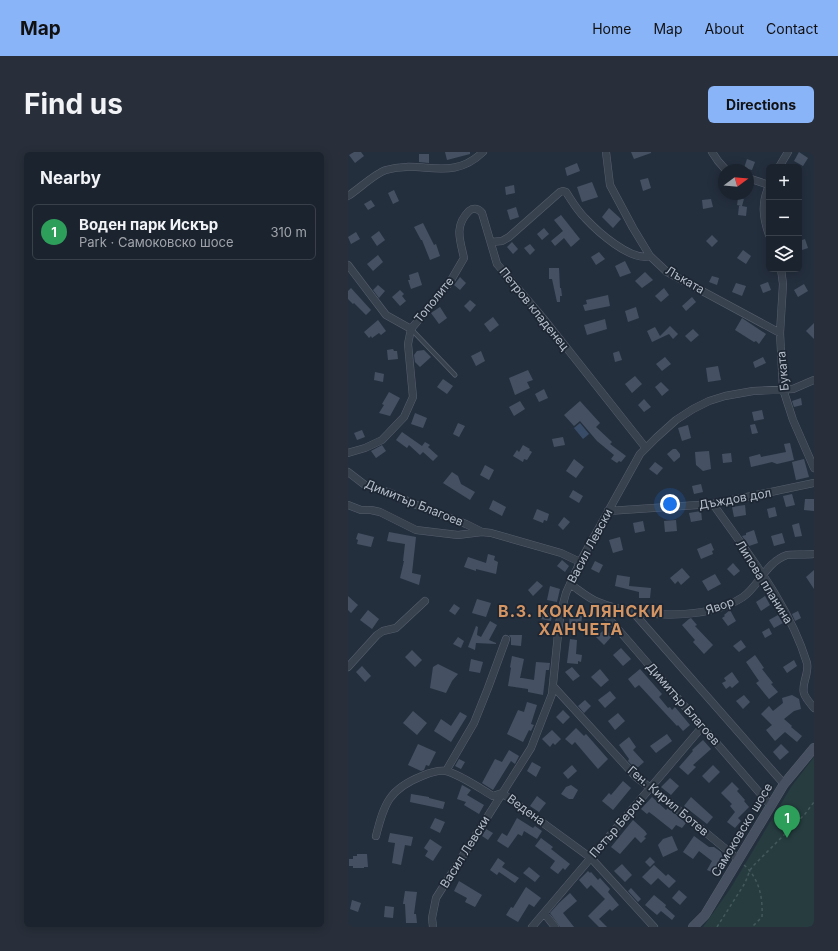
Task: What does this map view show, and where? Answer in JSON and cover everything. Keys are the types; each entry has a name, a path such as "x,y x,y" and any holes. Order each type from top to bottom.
{"main road":[{"name":"Самоковско шосе","path":"693,927 705,915 784,784 814,748"}],"street":[{"path":"348,196 385,170 406,167 450,169 465,165 477,158 483,152"},
{"name":"Лъката","path":"606,152 610,185 650,256 667,272 780,333"},
{"path":"712,152 721,164"},
{"path":"781,164 788,152"},
{"path":"754,180 766,185"},
{"path":"490,242 502,241 509,237 563,191 566,192 585,218 605,236 626,251 641,257 650,256"},
{"path":"766,194 763,206 766,224"},
{"name":"Петров кладенец","path":"464,258 459,228 462,220 472,209 480,210 497,264 543,318 645,447"},
{"name":"Тополите","path":"348,453 365,448 382,440 404,417 413,397 408,344 411,329 450,282 464,258"},
{"path":"348,265 386,315 411,329"},
{"name":"Буката","path":"782,272 783,284 780,333 783,389 793,420 814,468"},
{"name":"Васил Левски","path":"434,927 432,918 436,898 531,748 552,694 562,608 570,584 580,562 628,474 645,447 676,420 709,401 736,394 793,389 814,380"},
{"name":"Димитър Благоев","path":"348,472 365,485 391,493 482,532"},
{"name":"Дъждов дол","path":"608,511 713,504 814,483"},
{"name":"Липова планина","path":"713,504 762,575 787,615 805,655 808,667 802,689 805,697 814,708"},
{"name":"Димитър Благоев","path":"348,505 361,510 380,512 416,530 458,535 482,532 492,533 561,553 580,562"},
{"name":"Явор","path":"632,611 672,615 717,609 745,596 770,567 787,555 814,554"},
{"name":"Димитър Благоев","path":"570,584 596,602 771,806"},
{"path":"348,667 377,635 383,631 396,628 425,601"},
{"name":"Димитър Благоев","path":"596,602 632,611 784,784"},
{"path":"376,836 382,811 391,795 401,786 416,778 430,773 446,771 474,723 506,639"},
{"name":"Ген. Кирил Ботев","path":"553,686 636,777 676,807 739,860"},
{"name":"Петър Берон","path":"532,927 702,727"},
{"name":"Ведена","path":"446,771 493,796 502,793 591,858 654,927"},
{"path":"544,913 555,927"}],"lane":[{"path":"411,329 455,375"}],"path":[{"path":"717,927 745,883 750,870 805,814 814,802"},
{"path":"750,870 757,882 762,897 763,907 762,916 752,927"}],"green space":[{"path":"814,757 814,927 703,927 730,889 791,787"}],"water":[{"path":"580,423 589,434 583,439 574,428"}],"building":[{"path":"354,152 361,152 364,156 355,163 349,155"},
{"path":"445,152 470,152 470,154 447,160"},
{"path":"631,152 651,152 651,153 634,159"},
{"path":"799,152 808,158 803,166 802,164 794,161"},
{"path":"419,154 429,154 429,163 419,162"},
{"path":"747,159 755,162 754,165 745,164"},
{"path":"577,163 580,171 567,176 565,168"},
{"path":"648,178 651,188 643,191 640,180"},
{"path":"592,182 598,197 582,202 577,187"},
{"path":"514,185 515,193 506,195 505,187"},
{"path":"394,190 399,201 393,204 388,193"},
{"path":"711,199 713,207 703,209 702,200"},
{"path":"371,200 375,206 368,210 364,204"},
{"path":"738,200 744,200 742,206 747,207 746,216 738,215 739,206 741,206 737,205"},
{"path":"516,207 519,217 510,220 507,210"},
{"path":"609,208 621,219 613,228 602,217"},
{"path":"561,215 580,239 571,247 564,238 555,246 551,241 563,231 554,220"},
{"path":"423,223 434,245 436,244 440,256 430,260 422,240 414,227"},
{"path":"544,228 549,234 542,240 537,234"},
{"path":"379,231 385,240 377,246 371,237"},
{"path":"356,232 360,239 351,244 348,237"},
{"path":"712,235 718,241 712,247 706,241"},
{"path":"805,239 808,248 802,250 802,240"},
{"path":"512,242 518,249 513,254 507,247"},
{"path":"530,244 535,250 530,255 524,248"},
{"path":"743,250 751,256 746,264 737,258"},
{"path":"599,252 605,259 596,265 591,257"},
{"path":"378,255 383,262 373,271 367,264"},
{"path":"625,261 631,273 620,277 615,266"},
{"path":"549,268 559,268 562,296 560,296 560,302 557,302 552,279 549,279"},
{"path":"418,272 422,285 411,289 408,280 410,280 409,275"},
{"path":"645,272 653,280 642,288 635,281"},
{"path":"712,276 719,278 717,285 709,282"},
{"path":"460,277 466,283 460,290 454,285"},
{"path":"768,282 771,290 763,293 760,285"},
{"path":"736,283 746,286 742,296 732,292"},
{"path":"804,284 808,291 798,297 794,290"},
{"path":"378,285 385,291 379,298 373,290"},
{"path":"351,288 371,310 366,315 348,299 348,291"},
{"path":"664,288 669,295 661,302 655,296"},
{"path":"400,290 404,294 402,296 406,301 400,306 392,297"},
{"path":"608,295 610,306 585,311 583,305 587,304 586,300"},
{"path":"692,297 696,302 686,311 682,306"},
{"path":"470,300 476,305 470,312 464,306"},
{"path":"440,307 447,318 439,324 431,313"},
{"path":"636,307 639,318 628,322 625,311"},
{"path":"493,317 499,325 490,332 484,324"},
{"path":"742,318 766,334 759,344 735,330"},
{"path":"605,319 607,329 587,335 584,325"},
{"path":"378,320 386,331 381,335 379,333 372,338 371,336 369,338 364,332"},
{"path":"814,323 814,339 806,331"},
{"path":"670,326 678,334 673,339 669,334 652,342 647,331 655,327 660,336"},
{"path":"693,329 699,335 691,342 685,336"},
{"path":"393,349 394,351 397,351 398,359 388,360 387,350"},
{"path":"424,350 431,357 420,367 415,362 414,355 417,351"},
{"path":"481,351 485,361 476,366 471,356"},
{"path":"619,351 622,360 615,362 613,353"},
{"path":"665,357 671,364 662,371 656,364"},
{"path":"763,357 766,363 755,368 753,362"},
{"path":"718,366 721,380 708,382 706,368"},
{"path":"528,370 533,380 527,382 530,388 515,395 509,378"},
{"path":"375,372 384,374 383,382 374,380"},
{"path":"635,376 642,384 632,393 625,384"},
{"path":"443,379 453,386 447,394 437,387"},
{"path":"661,382 669,390 662,396 655,387"},
{"path":"544,389 548,398 539,402 535,394"},
{"path":"389,392 400,398 390,416 379,413"},
{"path":"801,398 802,405 794,407 792,401"},
{"path":"644,399 651,407 644,412 638,405"},
{"path":"520,401 525,409 514,416 509,407"},
{"path":"580,401 600,423 596,427 612,442 610,444 626,456 621,462 619,461 617,463 611,459 614,455 597,441 580,421 574,426 564,415"},
{"path":"762,410 764,419 754,421 752,412"},
{"path":"415,413 427,418 423,428 411,424"},
{"path":"458,423 465,426 459,437 453,434"},
{"path":"755,424 758,433 752,434 750,425"},
{"path":"688,425 691,438 682,441 678,428"},
{"path":"362,430 365,437 357,440 354,433"},
{"path":"402,432 422,446 425,442 430,445 428,447 438,456 433,461 423,452 420,455 409,445 407,448 396,440"},
{"path":"563,437 565,445 554,447 552,439"},
{"path":"790,443 794,460 777,464 772,462 751,467 749,457 760,454 761,457 786,452 784,444"},
{"path":"382,445 386,451 376,458 371,451"},
{"path":"523,445 532,452 527,460 524,459 523,462 513,456 517,450 519,452"},
{"path":"673,449 676,449 680,454 680,457 674,462 667,454"},
{"path":"709,451 711,469 703,471 696,465 695,452"},
{"path":"731,453 732,462 723,463 722,454"},
{"path":"574,459 584,467 576,478 566,471"},
{"path":"804,459 809,477 796,480 792,462"},
{"path":"655,462 663,468 657,475 649,469"},
{"path":"485,465 494,470 489,480 480,475"},
{"path":"452,472 458,476 461,484 475,492 470,500 443,483"},
{"path":"701,484 703,492 694,494 692,486"},
{"path":"573,490 583,496 579,503 569,497"},
{"path":"792,494 795,505 786,507 783,496"},
{"path":"805,499 814,499 814,511 804,510"},
{"path":"493,500 506,507 502,516 489,509"},
{"path":"745,505 746,515 734,517 732,507"},
{"path":"775,507 777,516 769,518 767,509"},
{"path":"537,509 549,514 547,521 544,520 543,523 533,519"},
{"path":"701,511 702,520 691,522 689,513"},
{"path":"564,517 570,522 563,530 558,525"},
{"path":"676,520 677,531 665,532 664,521"},
{"path":"643,521 645,531 635,533 633,523"},
{"path":"799,523 802,536 795,537 792,525"},
{"path":"754,530 758,543 749,546 742,536"},
{"path":"389,532 416,537 412,573 421,575 419,585 400,578 404,561 405,544 387,541"},
{"path":"358,533 374,537 371,547 357,544 358,540 356,539"},
{"path":"782,533 785,543 774,546 771,536"},
{"path":"620,537 623,550 613,553 609,540"},
{"path":"711,543 714,550 712,551 713,554 701,559 697,549"},
{"path":"488,554 495,556 494,560 498,562 496,574 476,569 476,571 464,567 468,557 486,563"},
{"path":"562,560 569,566 565,572 557,566"},
{"path":"595,561 603,565 599,573 591,569"},
{"path":"733,563 740,571 734,576 727,569"},
{"path":"682,568 690,577 681,585 678,581 675,584 670,578"},
{"path":"814,570 814,589 806,577"},
{"path":"715,574 721,584 708,591 702,581"},
{"path":"617,575 630,577 629,586 651,588 650,598 639,598 639,592 615,586"},
{"path":"537,581 543,586 533,596 528,590"},
{"path":"550,586 560,589 557,602 547,600"},
{"path":"348,596 358,605 351,613 348,610"},
{"path":"765,596 770,605 761,611 756,602"},
{"path":"477,599 491,603 486,617 472,613"},
{"path":"454,604 460,608 455,615 449,611"},
{"path":"368,610 379,619 372,629 360,620"},
{"path":"730,610 736,621 728,626 722,618"},
{"path":"798,611 801,618 795,621 792,614"},
{"path":"540,613 548,613 552,615 551,621 540,619"},
{"path":"570,614 582,616 581,626 569,624"},
{"path":"778,615 783,623 774,628 769,620"},
{"path":"691,618 697,625 695,626 713,645 704,654 693,642 695,640 682,625"},
{"path":"490,621 497,625 489,640 496,644 476,643 475,650 468,647 476,626 478,627 477,635 481,637"},
{"path":"769,628 772,634 765,638 762,632"},
{"path":"605,629 612,636 604,645 596,637"},
{"path":"509,635 522,635 521,646 511,645 511,638"},
{"path":"458,637 464,641 461,648 453,644"},
{"path":"570,639 577,640 576,654 582,655 581,662 578,661 578,664 567,663"},
{"path":"741,640 746,647 739,652 733,646"},
{"path":"621,648 631,659 623,666 613,655"},
{"path":"412,650 422,660 415,667 405,657"},
{"path":"755,655 764,668 762,669 773,683 771,684 778,692 769,699 756,683 759,681 746,662"},
{"path":"512,656 524,659 520,678 534,680 536,662 550,663 549,670 546,670 543,695 528,692 528,689 508,686"},
{"path":"471,659 483,662 480,673 469,671"},
{"path":"794,660 797,666 787,673 783,667"},
{"path":"438,664 458,674 452,681 446,693 430,688 433,667"},
{"path":"362,666 371,676 365,682 356,672"},
{"path":"572,667 580,676 573,681 565,672"},
{"path":"600,669 609,680 601,687 591,677"},
{"path":"640,669 662,694 659,697 668,708 670,707 672,710 675,707 690,725 683,731 639,685 635,688 628,679"},
{"path":"732,672 739,682 732,688 730,686 726,689 722,683 726,681 724,678"},
{"path":"610,691 616,698 605,708 598,700"},
{"path":"744,695 750,702 743,709 736,701"},
{"path":"792,695 799,699 801,709 794,711 784,719 802,736 797,742 785,732 775,741 766,730 772,725 761,714 769,706 773,711 783,703 782,698"},
{"path":"585,700 591,706 584,713 578,706"},
{"path":"527,702 537,705 531,724 534,725 531,731 529,730 523,742 507,734 518,710 524,712"},
{"path":"563,710 570,717 563,724 556,717"},
{"path":"413,711 427,723 417,735 403,723"},
{"path":"460,712 467,716 451,742 434,731 441,719 451,726"},
{"path":"618,713 625,721 615,730 608,721"},
{"path":"576,728 584,736 586,734 608,759 598,769 575,742 572,745 565,739"},
{"path":"552,730 561,739 555,745 553,743 550,747 542,739"},
{"path":"667,734 672,741 656,753 650,746"},
{"path":"629,737 636,747 633,750 644,762 636,769 628,761 629,759 619,745"},
{"path":"703,740 711,749 693,765 696,767 688,775 679,767 693,751 692,750"},
{"path":"418,744 436,752 429,766 426,765 424,770 421,771 408,765"},
{"path":"781,744 789,752 780,760 773,752"},
{"path":"509,750 519,756 515,764 511,761 493,790 482,783 495,759 502,762"},
{"path":"459,759 465,762 461,769 455,766"},
{"path":"532,762 541,767 536,777 527,771"},
{"path":"572,765 577,771 568,779 563,773"},
{"path":"713,765 720,772 709,783 702,776"},
{"path":"670,778 679,786 671,795 661,787"},
{"path":"623,781 631,788 613,810 602,801 609,793 611,795"},
{"path":"732,782 739,789 737,791 749,807 738,818 741,821 735,828 727,822 735,812 730,806 732,804 721,793"},
{"path":"462,785 471,790 467,795 484,805 479,814 464,805 466,802 457,799"},
{"path":"571,785 578,790 573,799 569,799 561,794 566,787"},
{"path":"411,794 429,797 445,802 443,809 410,802"},
{"path":"537,796 546,803 539,812 530,806"},
{"path":"652,797 666,810 668,808 686,823 682,828 676,825 672,830 649,812 647,814 641,809"},
{"path":"691,797 713,817 707,824 684,806"},
{"path":"435,818 445,822 440,833 430,828"},
{"path":"517,818 533,828 535,826 542,831 537,839 524,831 522,836 518,834 508,848 497,841 502,833 507,836"},
{"path":"633,820 645,831 647,834 644,837 646,838 641,843 635,837 620,854 611,847"},
{"path":"486,829 493,833 488,840 482,836"},
{"path":"390,833 413,837 411,846 405,845 401,865 392,863 395,843 388,842"},
{"path":"672,836 678,850 663,857 658,845 663,839"},
{"path":"694,836 709,847 714,847 721,852 723,858 714,873 707,870 712,861 699,851 693,859 683,852"},
{"path":"541,838 553,847 551,849 570,864 565,870 563,868 558,874 550,868 555,861 535,846"},
{"path":"430,839 442,847 433,861 425,856 428,851 424,848"},
{"path":"357,854 367,854 368,867 353,868 353,866 349,866 349,859 353,859 353,856 357,856"},
{"path":"650,857 655,862 650,867 645,862"},
{"path":"498,858 505,863 502,867 519,878 515,883 499,872 497,875 490,870"},
{"path":"622,864 632,875 625,882 614,871"},
{"path":"654,865 666,876 668,874 676,881 669,888 658,878 651,885 642,877"},
{"path":"529,867 540,876 535,882 523,873"},
{"path":"588,871 590,873 591,872 598,880 600,878 610,889 608,892 619,905 612,911 610,909 599,919 607,927 599,927 588,916 605,899 591,885 587,889 579,880"},
{"path":"459,881 482,895 475,907 465,902 467,898 454,891"},
{"path":"526,887 541,898 534,907 529,904 518,922 506,915 511,907 513,908"},
{"path":"631,888 641,899 638,902 628,891"},
{"path":"679,890 687,897 680,905 672,898"},
{"path":"405,891 417,892 414,914 416,914 417,923 406,923 405,904 403,904"},
{"path":"570,893 577,901 563,913 574,927 560,927 550,913"},
{"path":"654,895 666,905 665,907 675,916 672,920 661,911 657,915 645,905"},
{"path":"352,900 361,903 358,912 350,909"},
{"path":"385,906 394,907 393,918 384,917"}],"place":[{"name":"Воден парк Искър","path":"787,838"}],"district":[{"name":"В.З. КОКАЛЯНСКИ ХАНЧЕТА","path":"581,620"}]}
